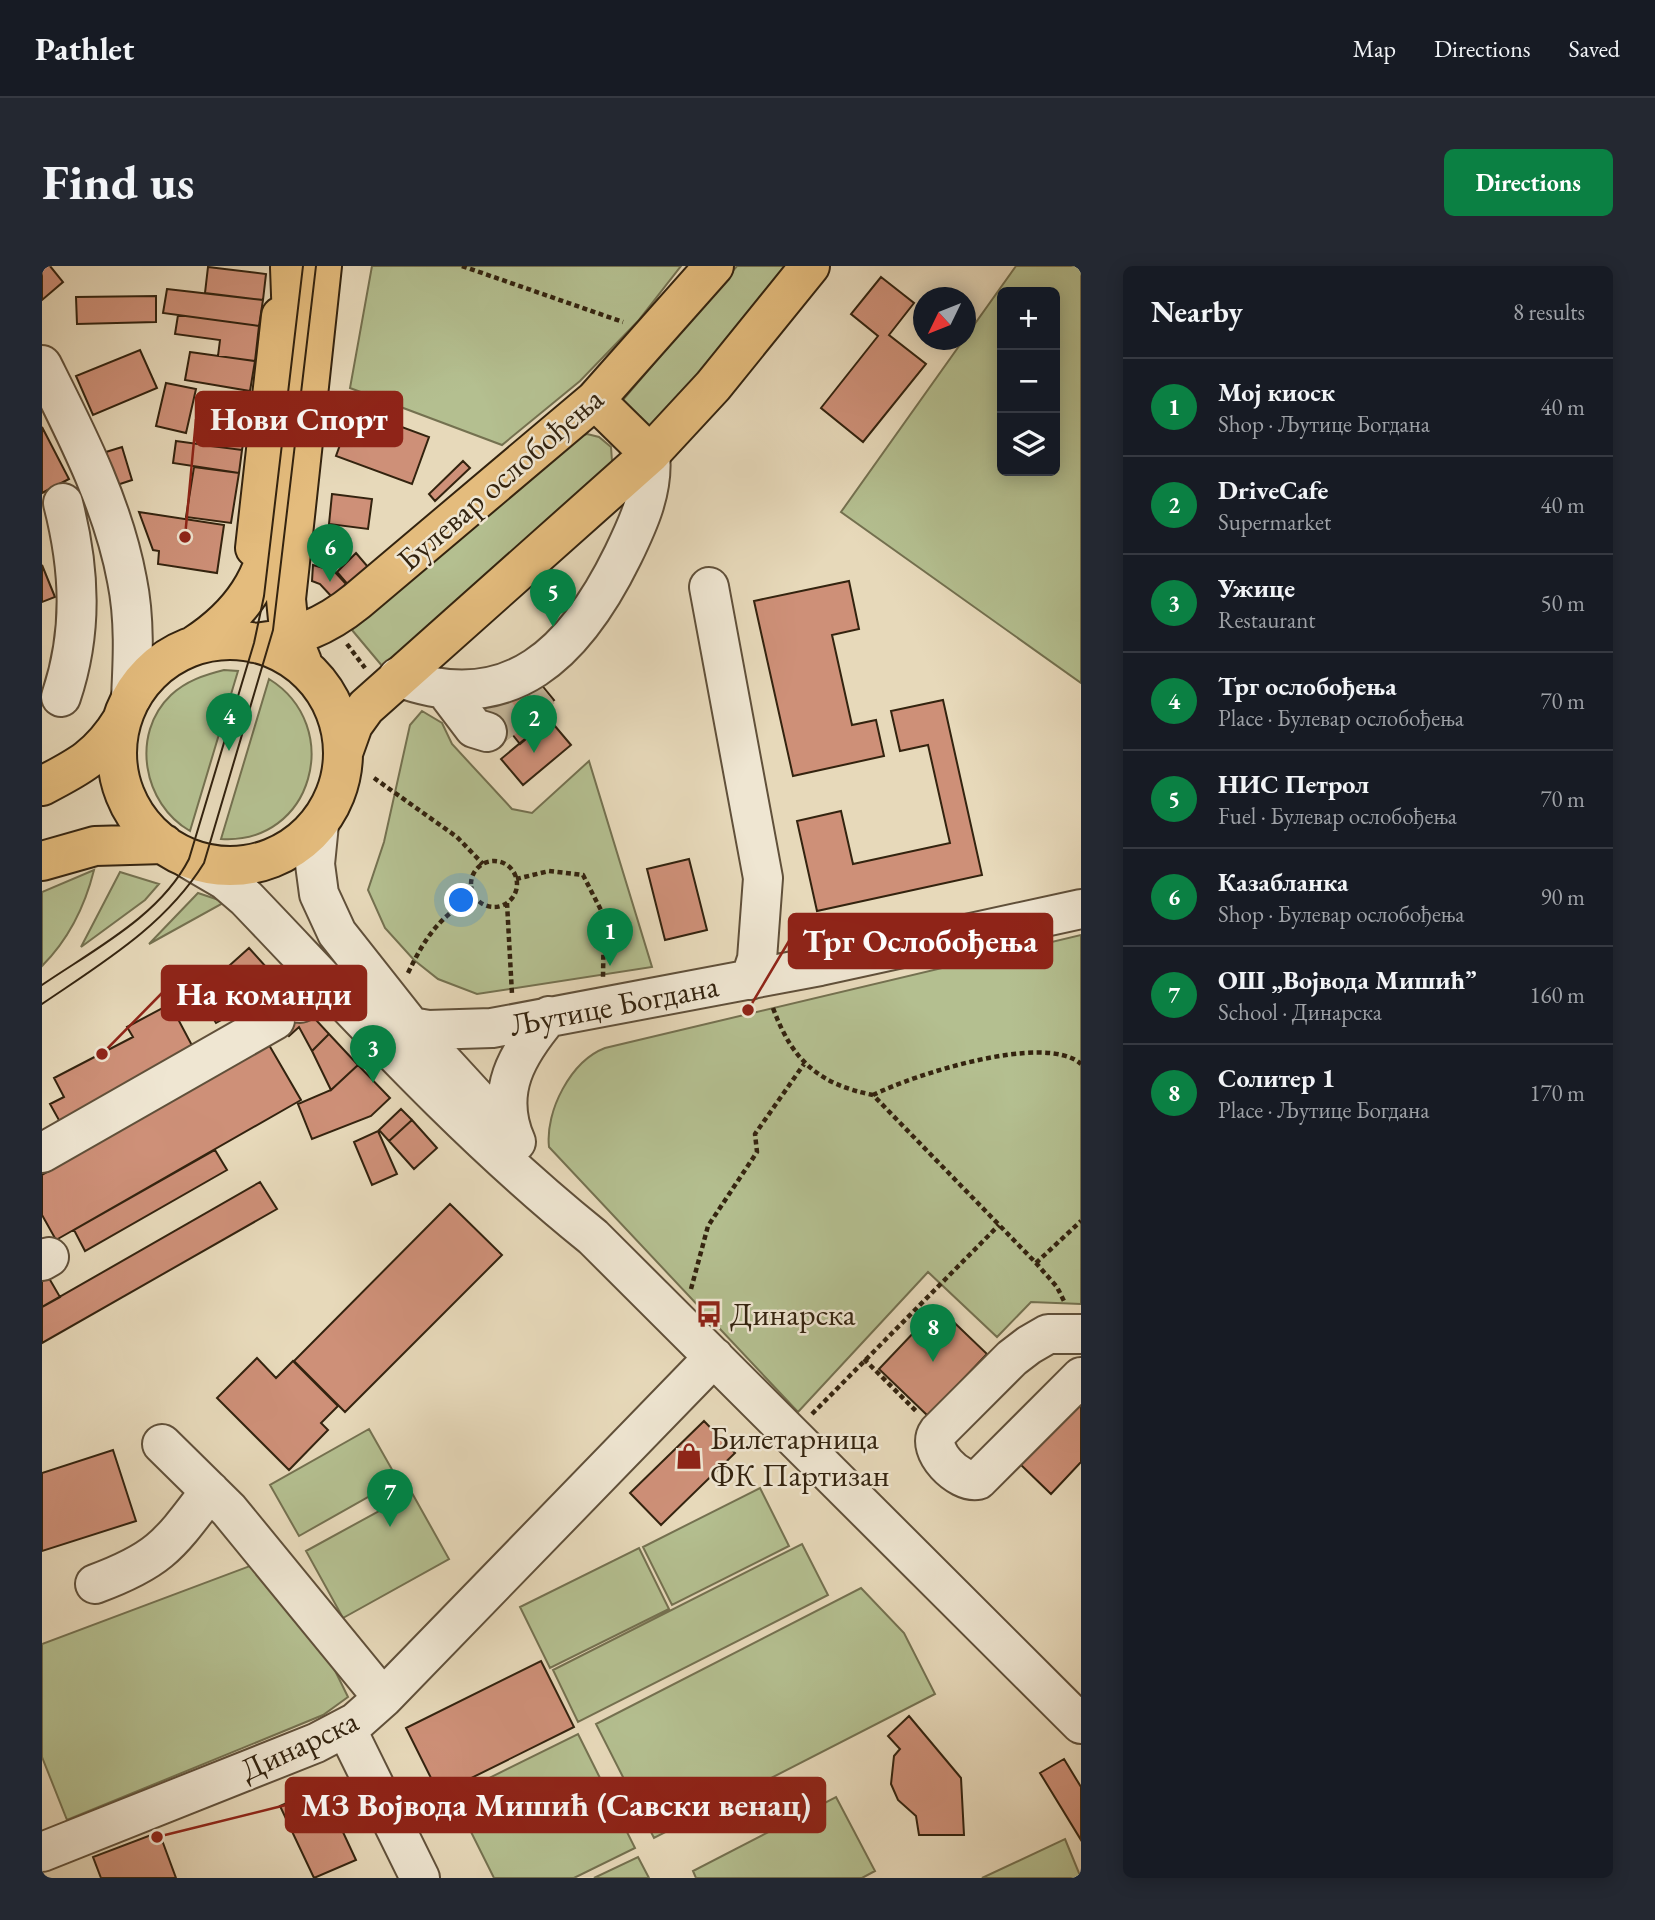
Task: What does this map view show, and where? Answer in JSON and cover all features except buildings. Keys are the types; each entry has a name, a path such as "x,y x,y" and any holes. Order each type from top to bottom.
{"main road":[{"name":"Булевар ослобођења","path":"42,786 75,769 105,746 126,709 158,666 195,645 225,640 245,627 299,653 332,620 595,400 714,266"},
{"path":"42,861 95,846 176,852 220,866 252,864 289,850 319,824 334,797 343,753 353,725 390,684 650,454 713,386 810,266"},
{"path":"245,627 254,587 270,549 301,267"},
{"path":"301,267 286,599 299,653 333,708 343,753"},
{"path":"595,400 650,454"},
{"path":"126,709 117,748 119,775 135,813 176,852"}],"street":[{"path":"42,365 83,447 120,548 132,616 126,709"},
{"path":"544,688 573,637 605,593 629,542 651,485 650,454"},
{"path":"61,697 72,656 78,607 74,544 63,503"},
{"path":"709,587 763,878 756,979"},
{"path":"390,684 446,691 492,687 521,677 548,660 573,637"},
{"path":"446,691 474,728 487,732"},
{"path":"319,824 315,864 325,911 350,951 412,1028 516,1142 593,1237 1081,1724"},
{"path":"176,852 240,893 300,1001"},
{"name":"Љутице Богдана","path":"353,1009 412,1028 441,1032 502,1013 549,1016 756,979 1081,909"},
{"path":"42,1153 300,1001 353,1009 459,1118 537,1192 593,1237"},
{"path":"459,1118 456,1076 463,1061 502,1013"},
{"path":"516,1142 508,1124 506,1107 510,1075 525,1043 549,1016"},
{"path":"1077,1333 1048,1334 1012,1357 938,1432 933,1442 940,1456 958,1475 966,1480 978,1480 1081,1377"},
{"name":"Динарска","path":"42,1852 163,1805 346,1728 383,1698 713,1357"},
{"path":"162,1444 236,1518 383,1698"},
{"path":"95,1584 125,1573 166,1548 210,1491"},
{"path":"346,1728 420,1878"}],"path":[{"path":"462,266 655,335"},
{"path":"332,620 390,684"},
{"path":"374,778 457,837 483,864"},
{"path":"475,896 473,875 483,864 491,861 505,864 516,879 516,891 507,903 502,1013"},
{"path":"516,879 549,871 583,875 604,916 603,984"},
{"path":"475,896 493,906 507,903"},
{"path":"407,974 427,934 450,911 475,896"},
{"path":"756,979 782,1032 804,1064 849,1090 873,1095 1057,1287 1077,1333"},
{"path":"873,1095 901,1081 1006,1055 1055,1051 1081,1064"},
{"path":"690,1292 708,1226 757,1152 755,1134 804,1064"},
{"path":"1037,1264 1081,1221"},
{"path":"824,1402 999,1225"},
{"path":"864,1359 938,1432"}],"green space":[{"path":"372,266 681,266 638,321 580,381 502,445 350,388"},
{"path":"737,266 790,266 664,417 644,430 622,401"},
{"path":"1016,266 1081,266 1081,683 841,512 956,350 976,350 976,322 997,293 997,476 1060,476 1060,287 1001,287"},
{"path":"587,434 599,437 611,447 612,461 608,475 383,667 352,630 574,438"},
{"path":"224,670 238,671 190,831 174,819 161,804 153,786 148,768 150,729 158,711 177,690 196,679"},
{"path":"269,679 293,700 306,725 311,752 308,779 297,803 278,823 253,836 221,839"},
{"path":"422,711 442,723 452,744 512,809 532,813 589,761 652,967 477,994 438,979 414,960 385,928 368,890 384,842 410,725"},
{"path":"94,870 75,921 52,956 42,966 42,892"},
{"path":"120,872 159,884 145,900 81,947"},
{"path":"198,893 225,902 149,944"},
{"path":"1081,935 1081,1304 1031,1302 997,1337 928,1272 798,1412 549,1147 551,1118 563,1089 581,1064 605,1048"},
{"path":"369,1429 398,1480 299,1536 270,1485"},
{"path":"760,1488 789,1546 672,1605 643,1547"},
{"path":"412,1493 449,1559 343,1618 306,1551"},
{"path":"802,1544 828,1595 578,1722 553,1670"},
{"path":"639,1548 669,1609 550,1668 520,1607"},
{"path":"258,1563 320,1640 348,1697 323,1715 67,1820 42,1757 42,1644"},
{"path":"861,1588 904,1633 935,1694 654,1838 596,1724"},
{"path":"578,1734 635,1848 574,1878 494,1878 453,1796"},
{"path":"836,1797 875,1871 862,1878 696,1878 693,1871"},
{"path":"1065,1839 1081,1878 982,1878"},
{"path":"638,1857 649,1878 594,1878"}],"tunnel":[{"path":"487,732 543,688"}],"tram line":[{"path":"42,985 143,915 161,898 189,859 254,643 264,596 303,266"},
{"path":"42,1004 131,942 171,906 204,863 273,630 316,266"}],"place":[{"name":"Нови Спорт","path":"185,537"},
{"name":"Казабланка","path":"330,582"},
{"name":"НИС Петрол","path":"553,627"},
{"name":"Трг ослобођења","path":"229,751"},
{"name":"DriveCafe","path":"534,753"},
{"name":"Мој киоск","path":"610,966"},
{"name":"Трг Ослобођења","path":"748,1010"},
{"name":"На команди","path":"102,1054"},
{"name":"Ужице","path":"373,1083"},
{"name":"Динарска","path":"709,1314"},
{"name":"Солитер 1","path":"933,1362"},
{"name":"Билетарница ФК Партизан","path":"689,1456"},
{"name":"ОШ „Војвода Мишић”","path":"390,1527"},
{"name":"МЗ Војвода Мишић (Савски венац)","path":"157,1837"}]}
